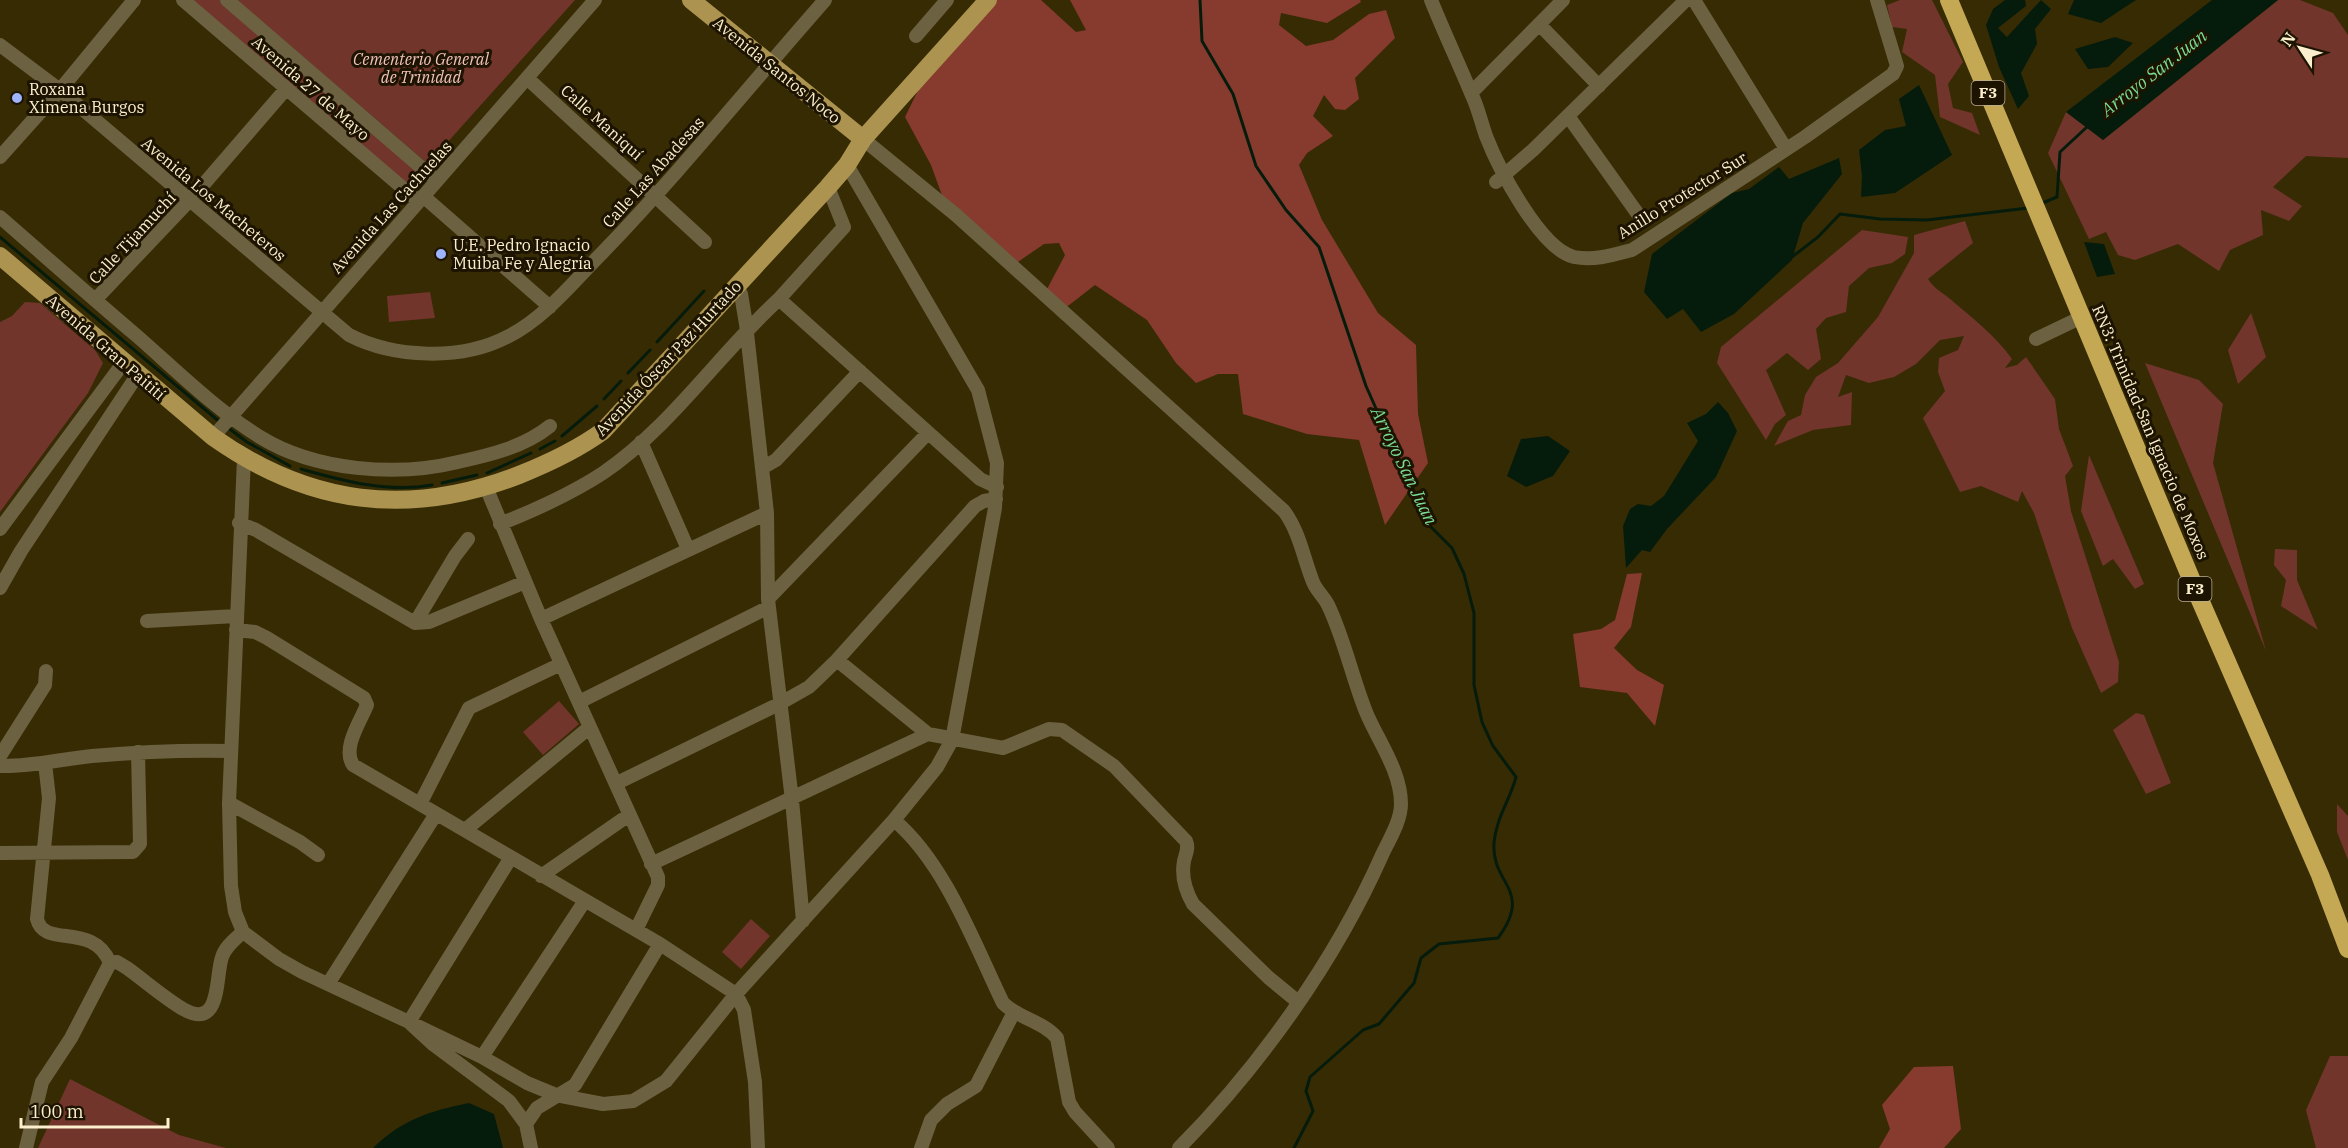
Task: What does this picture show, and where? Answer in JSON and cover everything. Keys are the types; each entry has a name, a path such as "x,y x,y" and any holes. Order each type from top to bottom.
{"highway":[{"name":"RN3: Trinidad-San Ignacio de Moxos","path":"1954,2 2027,185 2197,593 2320,874 2348,949"}],"main road":[{"name":"Avenida Santos Noco","path":"692,0 863,139"},
{"name":"Avenida Óscar Paz Hurtado","path":"222,425 244,459 279,475 323,490 370,500 415,501 486,488 567,454 603,431 739,290 847,165 863,139 988,0"},
{"name":"Avenida Gran Paitití","path":"0,256 138,375 222,425"}],"street":[{"path":"0,157 60,90 134,0"},
{"name":"Avenida 27 de Mayo","path":"183,0 286,89 550,307"},
{"name":"Avenida 27 de Mayo","path":"228,0 437,181"},
{"name":"Avenida Las Cachuelas","path":"222,425 595,0"},
{"name":"Calle Las Abadesas","path":"320,311 349,335 386,350 426,352 483,347 508,337 550,307 657,195 825,0"},
{"path":"916,36 947,0"},
{"name":"Anillo Protector Sur","path":"1431,0 1459,70 1472,93 1501,178 1555,247 1572,257 1601,259 1632,250 1786,149 1893,74 1897,66 1877,0"},
{"path":"1472,93 1563,0"},
{"path":"1501,178 1568,117 1686,0"},
{"path":"1694,0 1786,149"},
{"path":"1539,24 1599,86"},
{"name":"Avenida Los Macheteros","path":"0,45 60,90 320,311"},
{"name":"Calle Maniquí","path":"527,78 657,195 705,242"},
{"name":"Calle Tijamuchí","path":"95,300 190,200 286,89"},
{"path":"1568,117 1640,217"},
{"path":"863,139 956,215 1284,511 1294,525 1313,583 1328,604 1366,712 1389,758 1401,806 1397,822 1366,891 1282,1026 1215,1112 1179,1148"},
{"path":"244,459 239,523 229,803 231,886 235,912 243,932 279,959 482,1057 527,1083 556,1095 603,1104 633,1101 647,1095 666,1081 736,994 894,820 937,767 952,740 996,493 997,463 978,390 847,165"},
{"path":"500,524 574,491 604,472 641,442 675,409 746,327 779,299 844,227 828,187"},
{"path":"0,217 187,381 222,425 299,454 339,465 375,470 435,468 476,458 519,445 550,426"},
{"path":"739,290 746,327 767,513 768,603 792,800 802,921"},
{"path":"779,299 996,493"},
{"path":"2036,339 2082,316"},
{"path":"0,529 124,362"},
{"path":"762,468 776,460 860,371"},
{"path":"0,588 21,551 64,490 138,375"},
{"path":"579,702 768,603 928,433"},
{"path":"641,442 688,549"},
{"path":"486,488 541,619 658,877 658,885 636,930"},
{"path":"617,783 779,704 808,687 837,660 975,506 996,493"},
{"path":"541,619 767,513"},
{"path":"239,523 256,530 415,623 429,622 525,582"},
{"path":"415,623 454,556 468,539"},
{"path":"147,621 236,623 267,638 364,698 367,705 350,747 349,759 353,765 510,859 660,944 736,994 744,1010 755,1082 758,1148"},
{"path":"837,660 928,734 1003,748 1049,729 1062,730 1114,766 1186,841 1188,846 1183,877 1186,892 1194,903 1269,978 1297,1001"},
{"path":"420,804 470,708 561,664"},
{"path":"0,756 45,685 46,671"},
{"path":"465,830 590,727"},
{"path":"651,864 792,800 928,734"},
{"path":"0,766 138,752 230,751"},
{"path":"0,853 133,852 140,844 138,752"},
{"path":"26,1148 42,1082 71,1038 110,963 106,952 96,943 84,938 45,932 39,926 37,919 49,798 45,763"},
{"path":"229,803 300,842 318,855"},
{"path":"328,984 436,814"},
{"path":"541,876 629,815"},
{"path":"894,820 913,836 926,854 1003,1004 1013,1014 1051,1031 1057,1038 1069,1102 1075,1112 1108,1148"},
{"path":"410,1022 510,859"},
{"path":"482,1057 584,902"},
{"path":"110,963 117,962 127,968 183,1009 195,1014 204,1013 212,1007 215,998 222,956 243,932"},
{"path":"526,1124 537,1108 575,1085 660,944"},
{"path":"921,1148 931,1120 947,1104 976,1086 1013,1014"},
{"path":"410,1022 441,1051 509,1101 526,1124 531,1148"}],"green space":[{"path":"193,0 220,0 423,174 423,181 416,189 410,188"},
{"name":"Cementerio General de Trinidad","path":"237,0 575,0 428,164"},
{"path":"1900,0 1932,0 1963,62 1948,84 1953,108 1972,113 1980,135 1940,117 1935,75 1902,52 1907,29 1892,27 1887,5"},
{"path":"2278,0 2300,0 2333,13 2348,35 2348,158 2306,156 2273,187 2302,206 2289,221 2261,210 2263,235 2230,250 2219,271 2178,244 2135,260 2118,255 2106,232 2089,239 2048,153 2066,112 2103,140"},
{"path":"1965,221 1973,243 1928,279 1999,342 2012,359 2005,368 2017,365 2026,357 2055,399 2059,429 2073,466 2065,476 2071,511 2119,662 2118,682 2101,693 2072,628 2034,513 2022,491 2018,502 1981,486 1960,492 1923,418 1945,391 1938,372 1939,358 1958,350 1964,336 1940,340 1916,364 1894,377 1869,383 1846,375 1838,397 1852,392 1851,425 1813,430 1774,446 1788,421 1801,415 1805,395 1816,377 1838,363 1878,317 1914,253 1914,235"},
{"path":"1862,230 1908,237 1905,254 1892,263 1869,268 1849,286 1846,312 1826,318 1816,329 1821,359 1808,370 1787,353 1766,370 1786,415 1775,424 1766,440 1717,363 1721,347"},
{"path":"430,292 435,318 389,322 387,296"},
{"path":"25,302 40,303 95,350 103,363 88,393 0,512 0,322 12,316"},
{"path":"2251,313 2266,357 2238,384 2228,350"},
{"path":"2145,363 2199,380 2223,404 2213,463 2266,651"},
{"path":"2089,455 2144,584 2135,589 2113,559 2103,566 2081,511"},
{"path":"2275,549 2297,550 2297,580 2318,630 2281,606 2286,580 2274,565"},
{"path":"559,701 579,724 543,755 523,732"},
{"path":"2136,713 2144,715 2171,783 2146,794 2113,730"},
{"path":"2337,804 2348,816 2348,860 2337,832"},
{"path":"751,919 770,936 741,969 722,952"},
{"path":"2330,1056 2348,1056 2348,1148 2316,1148 2306,1110"},
{"path":"70,1079 179,1135 226,1148 38,1148"}],"shaded area":[{"path":"994,0 1041,0 1076,32 1086,30 1070,0 1360,0 1361,2 1327,23 1281,13 1279,25 1306,46 1333,40 1369,14 1386,10 1395,38 1355,78 1359,99 1345,110 1335,109 1324,95 1313,116 1333,136 1307,153 1299,165 1322,220 1378,313 1416,345 1418,414 1428,463 1385,525 1359,440 1307,434 1243,414 1238,374 1218,374 1196,383 1176,363 1147,320 1095,285 1064,309 1046,291 1065,255 1059,243 1044,244 1012,266 947,209 931,165 905,117 925,76"},
{"path":"1642,573 1631,627 1614,648 1637,670 1664,685 1655,726 1627,693 1580,687 1573,634 1601,629 1615,620 1627,574"},
{"path":"1953,1066 1961,1129 1944,1148 1879,1148 1890,1129 1882,1105 1914,1067"}],"water":[{"path":"2005,0 2025,0 2026,6 1998,28 2007,37 2041,0 2051,9 2035,29 2037,44 2021,73 2029,96 2018,109 1999,67 1986,25 1993,9"},
{"path":"2074,0 2136,0 2101,23 2068,14"},
{"path":"2212,0 2278,0 2103,140 2066,112"},
{"path":"2115,37 2133,43 2108,67 2088,69 2075,49"},
{"path":"1919,85 1952,155 1895,193 1861,197 1862,176 1859,150 1885,130 1906,126 1899,99"},
{"path":"1839,158 1842,174 1803,223 1792,260 1734,314 1701,332 1683,309 1667,319 1644,292 1652,254 1732,193 1749,189 1779,167 1789,179"},
{"path":"2084,242 2104,244 2115,274 2097,277"},
{"path":"1718,402 1728,413 1737,431 1716,477 1667,529 1650,552 1642,550 1626,568 1623,526 1630,509 1638,504 1651,506 1664,496 1698,441 1687,423 1706,414"},
{"path":"1548,436 1570,451 1553,476 1526,487 1507,476 1521,439"},
{"path":"469,1103 494,1114 503,1148 373,1148 406,1123 442,1109"}],"waterway":[{"name":"Arroyo San Juan","path":"1200,0 1202,41 1233,94 1256,166 1286,210 1319,247 1366,386 1431,527 1452,548 1464,574 1474,613 1474,685 1482,722 1493,746 1516,777 1497,825 1494,843 1498,869 1512,897 1508,922 1498,938 1439,944 1421,958 1414,983 1379,1024 1363,1030 1310,1077 1306,1091 1313,1111 1294,1148"},
{"name":"Arroyo San Juan","path":"2040,204 2057,197 2060,152 2088,126"},
{"name":"Arroyo San Juan","path":"1792,257 1818,237 1840,214 1880,219 1927,220 2028,208"},
{"path":"0,237 221,423"},
{"path":"657,342 704,291"},
{"path":"628,373 650,350"},
{"path":"604,399 621,381"},
{"path":"562,436 597,406"},
{"path":"227,427 247,442 290,466"},
{"path":"540,449 555,441"},
{"path":"487,473 531,453"},
{"path":"301,469 382,487 432,485"},
{"path":"442,483 477,475"}],"place":[{"name":"Roxana Ximena Burgos","path":"17,98"},
{"name":"U.E. Pedro Ignacio Muiba Fe y Alegría","path":"441,254"}]}
